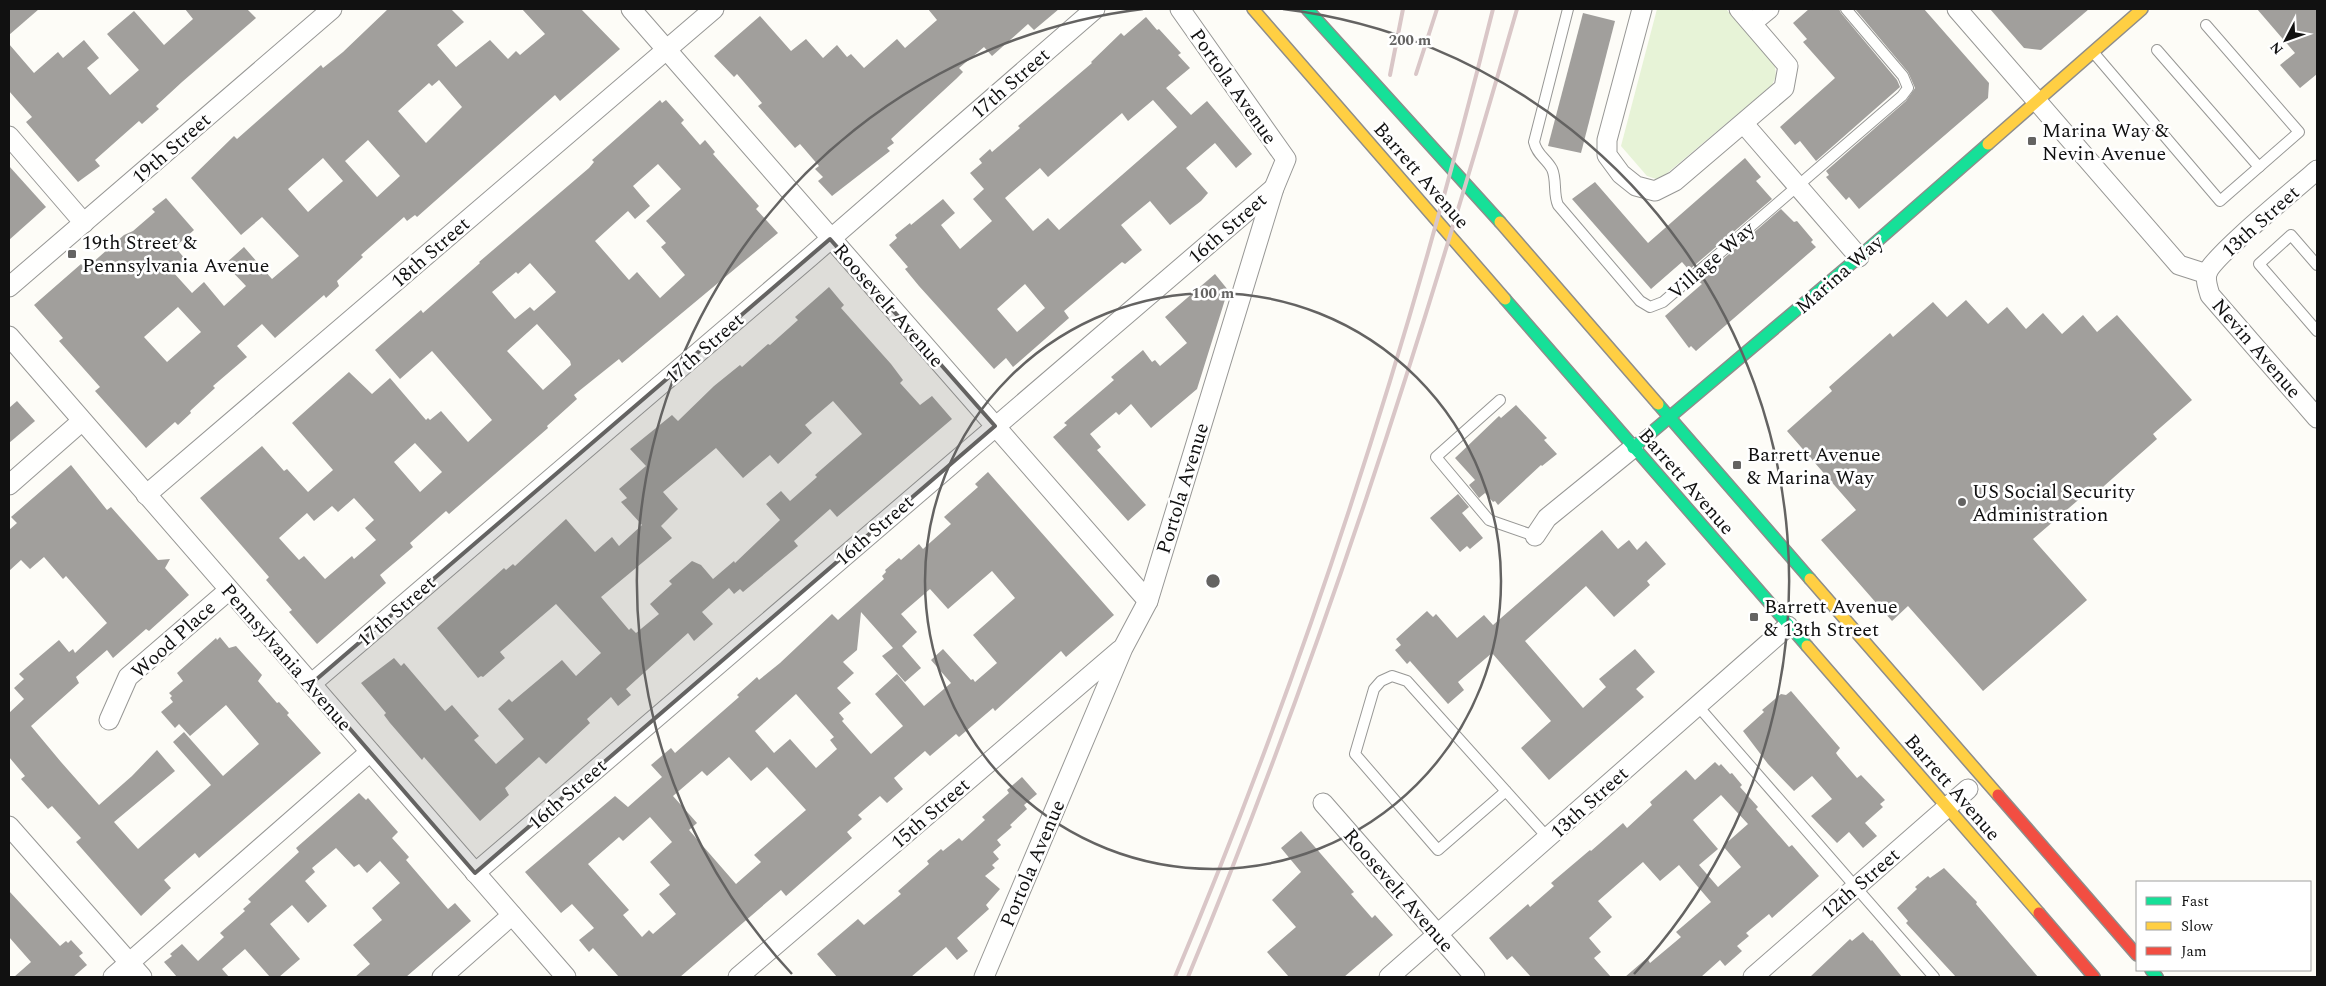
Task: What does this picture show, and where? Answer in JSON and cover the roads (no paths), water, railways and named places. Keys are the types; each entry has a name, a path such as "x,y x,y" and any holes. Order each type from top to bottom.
{"main road":[{"name":"Barrett Avenue","path":"1253,9 2094,977"},
{"name":"Barrett Avenue","path":"1307,9 1489,209 2136,953"},
{"name":"Marina Way","path":"1634,448 1859,258 2142,9"}],"street":[{"name":"19th Street","path":"9,287 332,9"},
{"name":"Roosevelt Avenue","path":"631,9 1148,601"},
{"name":"18th Street","path":"146,495 714,9"},
{"name":"17th Street","path":"311,684 1095,9"},
{"name":"Portola Avenue","path":"984,977 1122,648 1148,601 1274,188 1286,159 1180,9"},
{"path":"1638,10 1607,140 1607,155 1621,174 1636,186 1656,191 1674,182 1784,88 1788,66 1739,9"},
{"path":"1752,23 1769,9"},
{"path":"1957,9 2179,266 2206,274"},
{"path":"1744,124 1859,258"},
{"path":"9,136 84,223"},
{"name":"13th Street","path":"2206,274 2226,250 2317,170"},
{"name":"16th Street","path":"475,873 1274,188"},
{"name":"Nevin Avenue","path":"2206,274 2210,295 2317,418"},
{"name":"Pennsylvania Avenue","path":"9,336 566,977"},
{"path":"9,485 82,421"},
{"name":"Marina Way","path":"1535,536 1547,518 1634,448"},
{"name":"Wood Place","path":"109,720 128,677 228,590"},
{"name":"13th Street","path":"1389,977 1788,626"},
{"name":"15th Street","path":"738,977 1122,648"},
{"path":"112,977 370,752"},
{"name":"12th Street","path":"1753,977 1968,789"},
{"name":"Roosevelt Avenue","path":"1323,803 1475,977"},
{"path":"9,826 142,977"},
{"path":"442,977 512,915"}],"lane":[{"name":"Village Way","path":"1568,9 1534,142 1536,151 1552,169 1555,182 1554,196 1558,205 1640,301 1650,307 1663,302 1902,96 1908,88 1903,76 1846,9"},
{"path":"2093,51 2220,201 2298,132 2206,25"},
{"path":"2157,50 2259,167"},
{"path":"2317,265 2291,235 2259,264 2317,331"},
{"path":"1500,400 1436,457 1489,520 1535,536"},
{"path":"1506,791 1438,850 1355,754 1374,689 1381,681 1392,676 1407,681 1506,791 1548,838"},
{"path":"1697,706 1934,977"}],"railway":[{"path":"1390,75 1403,9"},
{"path":"1416,74 1437,9"},
{"path":"1175,977 1269,740 1353,499 1427,255 1493,9"},
{"path":"1188,977 1236,858 1325,619 1406,376 1517,9"}],"place":[{"name":"Marina Way & Nevin Avenue","path":"2032,141"},
{"name":"19th Street & Pennsylvania Avenue","path":"72,254"},
{"name":"Barrett Avenue & Marina Way","path":"1737,465"},
{"name":"US Social Security Administration","path":"1962,502"},
{"name":"Barrett Avenue & 13th Street","path":"1754,617"}]}
